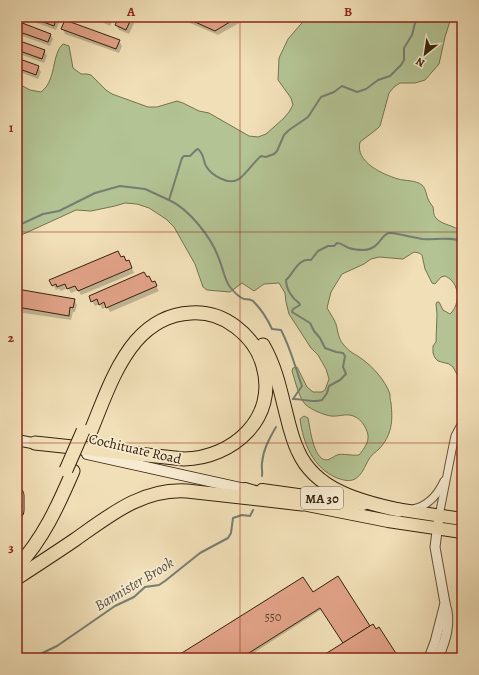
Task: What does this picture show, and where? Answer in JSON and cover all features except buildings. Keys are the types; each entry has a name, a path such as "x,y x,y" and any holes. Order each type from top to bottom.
{"highway":[{"path":"17,567 45,531 55,513 70,470 113,361 123,345 134,331 155,315 170,308 192,304 213,307 239,318 254,332 263,344 276,373 296,448 303,462 311,472 324,483 338,491 370,503 399,510"},
{"path":"35,443 184,460 199,458 220,452 233,445 244,436 260,412 265,397 266,382 264,367 251,341 242,331 231,323 220,317 207,314 193,312 178,314 155,324 140,336 126,355 86,432"},
{"path":"17,556 30,540 70,470"},
{"path":"17,578 117,511 138,500 154,494 176,490 193,491 302,504"},
{"path":"17,495 17,511"}],"main road":[{"name":"Cochituate Road","path":"17,440 245,489 302,504 462,532"},
{"name":"Cochituate Road","path":"245,489 284,492 462,519"}],"street":[{"path":"436,656 438,633 445,603 435,550 437,528 455,436 462,423"},
{"path":"399,510 416,509 430,500 440,488 448,472"}],"green space":[{"path":"307,17 451,18 439,64 425,80 415,83 400,83 394,87 389,93 380,126 360,142 360,149 362,156 371,166 385,174 398,179 420,183 433,207 436,218 439,221 456,228 462,233 462,379 459,378 453,367 449,364 438,361 433,353 433,346 436,342 436,304 439,302 443,310 450,314 456,305 456,288 450,279 445,276 441,277 435,284 432,283 425,269 422,255 414,252 403,259 379,257 371,259 364,264 342,274 331,292 327,308 336,324 341,342 345,347 370,366 385,384 390,394 392,410 391,428 387,438 379,449 372,455 360,475 355,479 350,480 339,479 329,474 316,461 307,446 301,428 300,419 304,416 308,418 315,449 322,458 326,460 339,454 359,455 367,443 367,432 362,422 354,416 325,415 306,405 301,398 292,371 293,368 297,367 307,387 313,392 322,392 325,390 329,379 326,369 318,355 311,348 289,314 285,293 279,283 264,284 254,291 242,283 230,292 207,290 203,287 195,264 174,227 166,219 149,208 137,204 125,203 91,211 76,210 17,237 17,83 30,90 41,92 50,81 57,54 63,44 69,46 73,68 81,74 91,75 112,94 148,107 157,107 177,101 199,111 209,113 249,136 258,137 266,134 283,119 293,105 291,98 278,80 279,58 288,39"}],"waterway":[{"name":"Bannister Brook","path":"293,399 302,386 281,330 272,329 264,314 253,301 250,299 244,299 233,291 226,281 216,251 205,233 192,217 177,204 169,200 182,158 184,156 190,156 198,149 206,166 216,176 230,181 239,179 261,156 266,157 274,154 277,151 284,135 308,117 321,97 334,92 342,86 357,92 366,89 378,80 390,76 404,60 404,48 412,35 415,23 420,17"},
{"path":"17,226 43,214 59,211 95,193 120,186 145,189 169,200"},
{"path":"293,399 311,401 322,400 327,393 329,386 340,380 346,374 343,367 345,356 343,353 325,348 310,323 292,312 293,309 300,305 290,293 286,280 300,263 311,260 318,251 328,246 334,246 337,243 352,249 369,249 377,245 384,236 389,233 422,239 454,239 462,242"},
{"name":"Bannister Brook","path":"262,476 262,465 265,449 276,427"},
{"name":"Bannister Brook","path":"32,658 57,646 115,606 134,597 145,587 159,585 165,581 200,553 228,538 231,533 233,518 242,515 250,516 253,510"}]}
